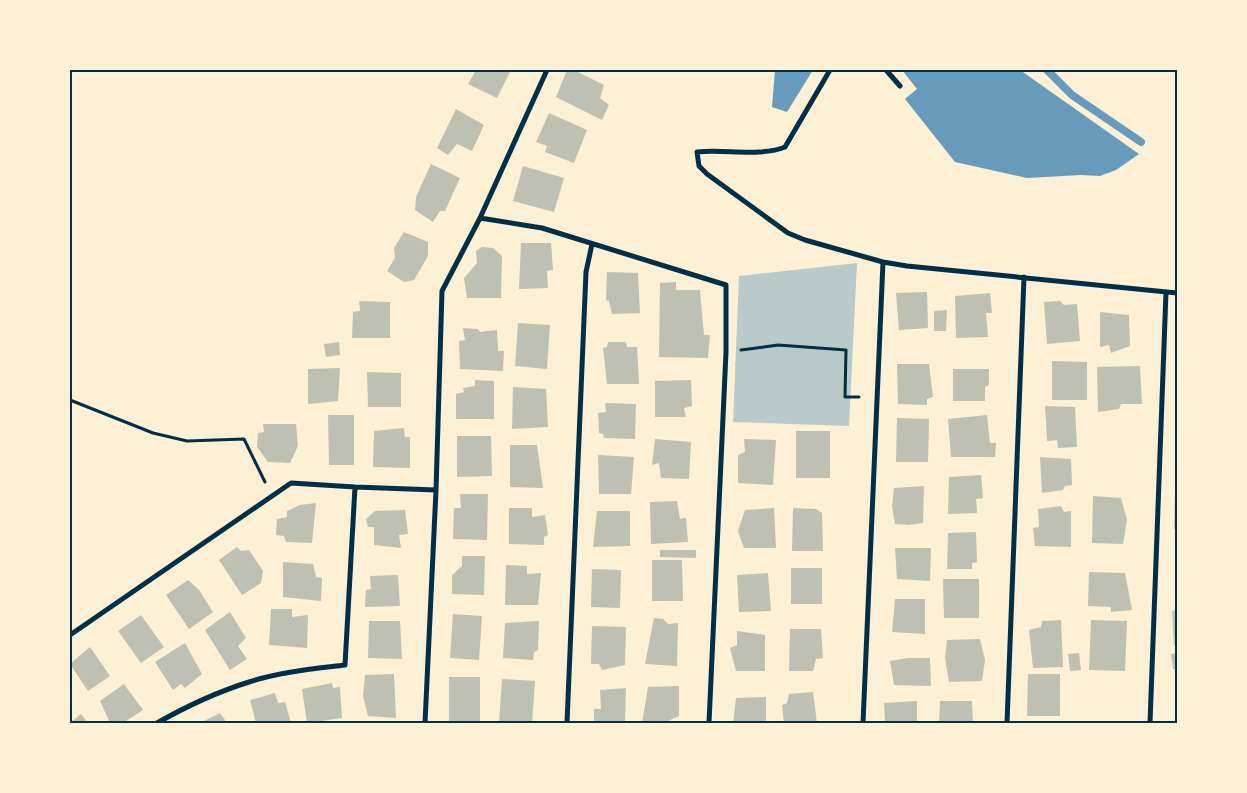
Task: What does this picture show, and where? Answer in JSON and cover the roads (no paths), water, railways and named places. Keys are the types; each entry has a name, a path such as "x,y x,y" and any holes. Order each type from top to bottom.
{"street":[{"path":"425,723 436,490 442,291 480,218 547,70"},
{"path":"830,70 785,147 774,152 711,150 697,152 699,166 707,174 788,233 805,240 883,262 1177,293"},
{"path":"886,70 900,86"},
{"path":"480,218 542,228 726,285 726,352 709,723"},
{"path":"567,723 586,272 592,244"},
{"path":"863,723 883,262"},
{"path":"1007,723 1024,278"},
{"path":"1150,723 1166,292"},
{"path":"70,635 291,483 436,490"},
{"path":"157,723 188,706 250,682 294,671 345,665 355,487"}],"water":[{"path":"775,70 813,70 787,112 772,107"},
{"path":"902,70 1020,70 1139,154 1116,170 1100,176 1081,175 1027,178 955,162 905,99 917,89"}],"waterway":[{"path":"1047,70 1072,95 1141,142"}]}
